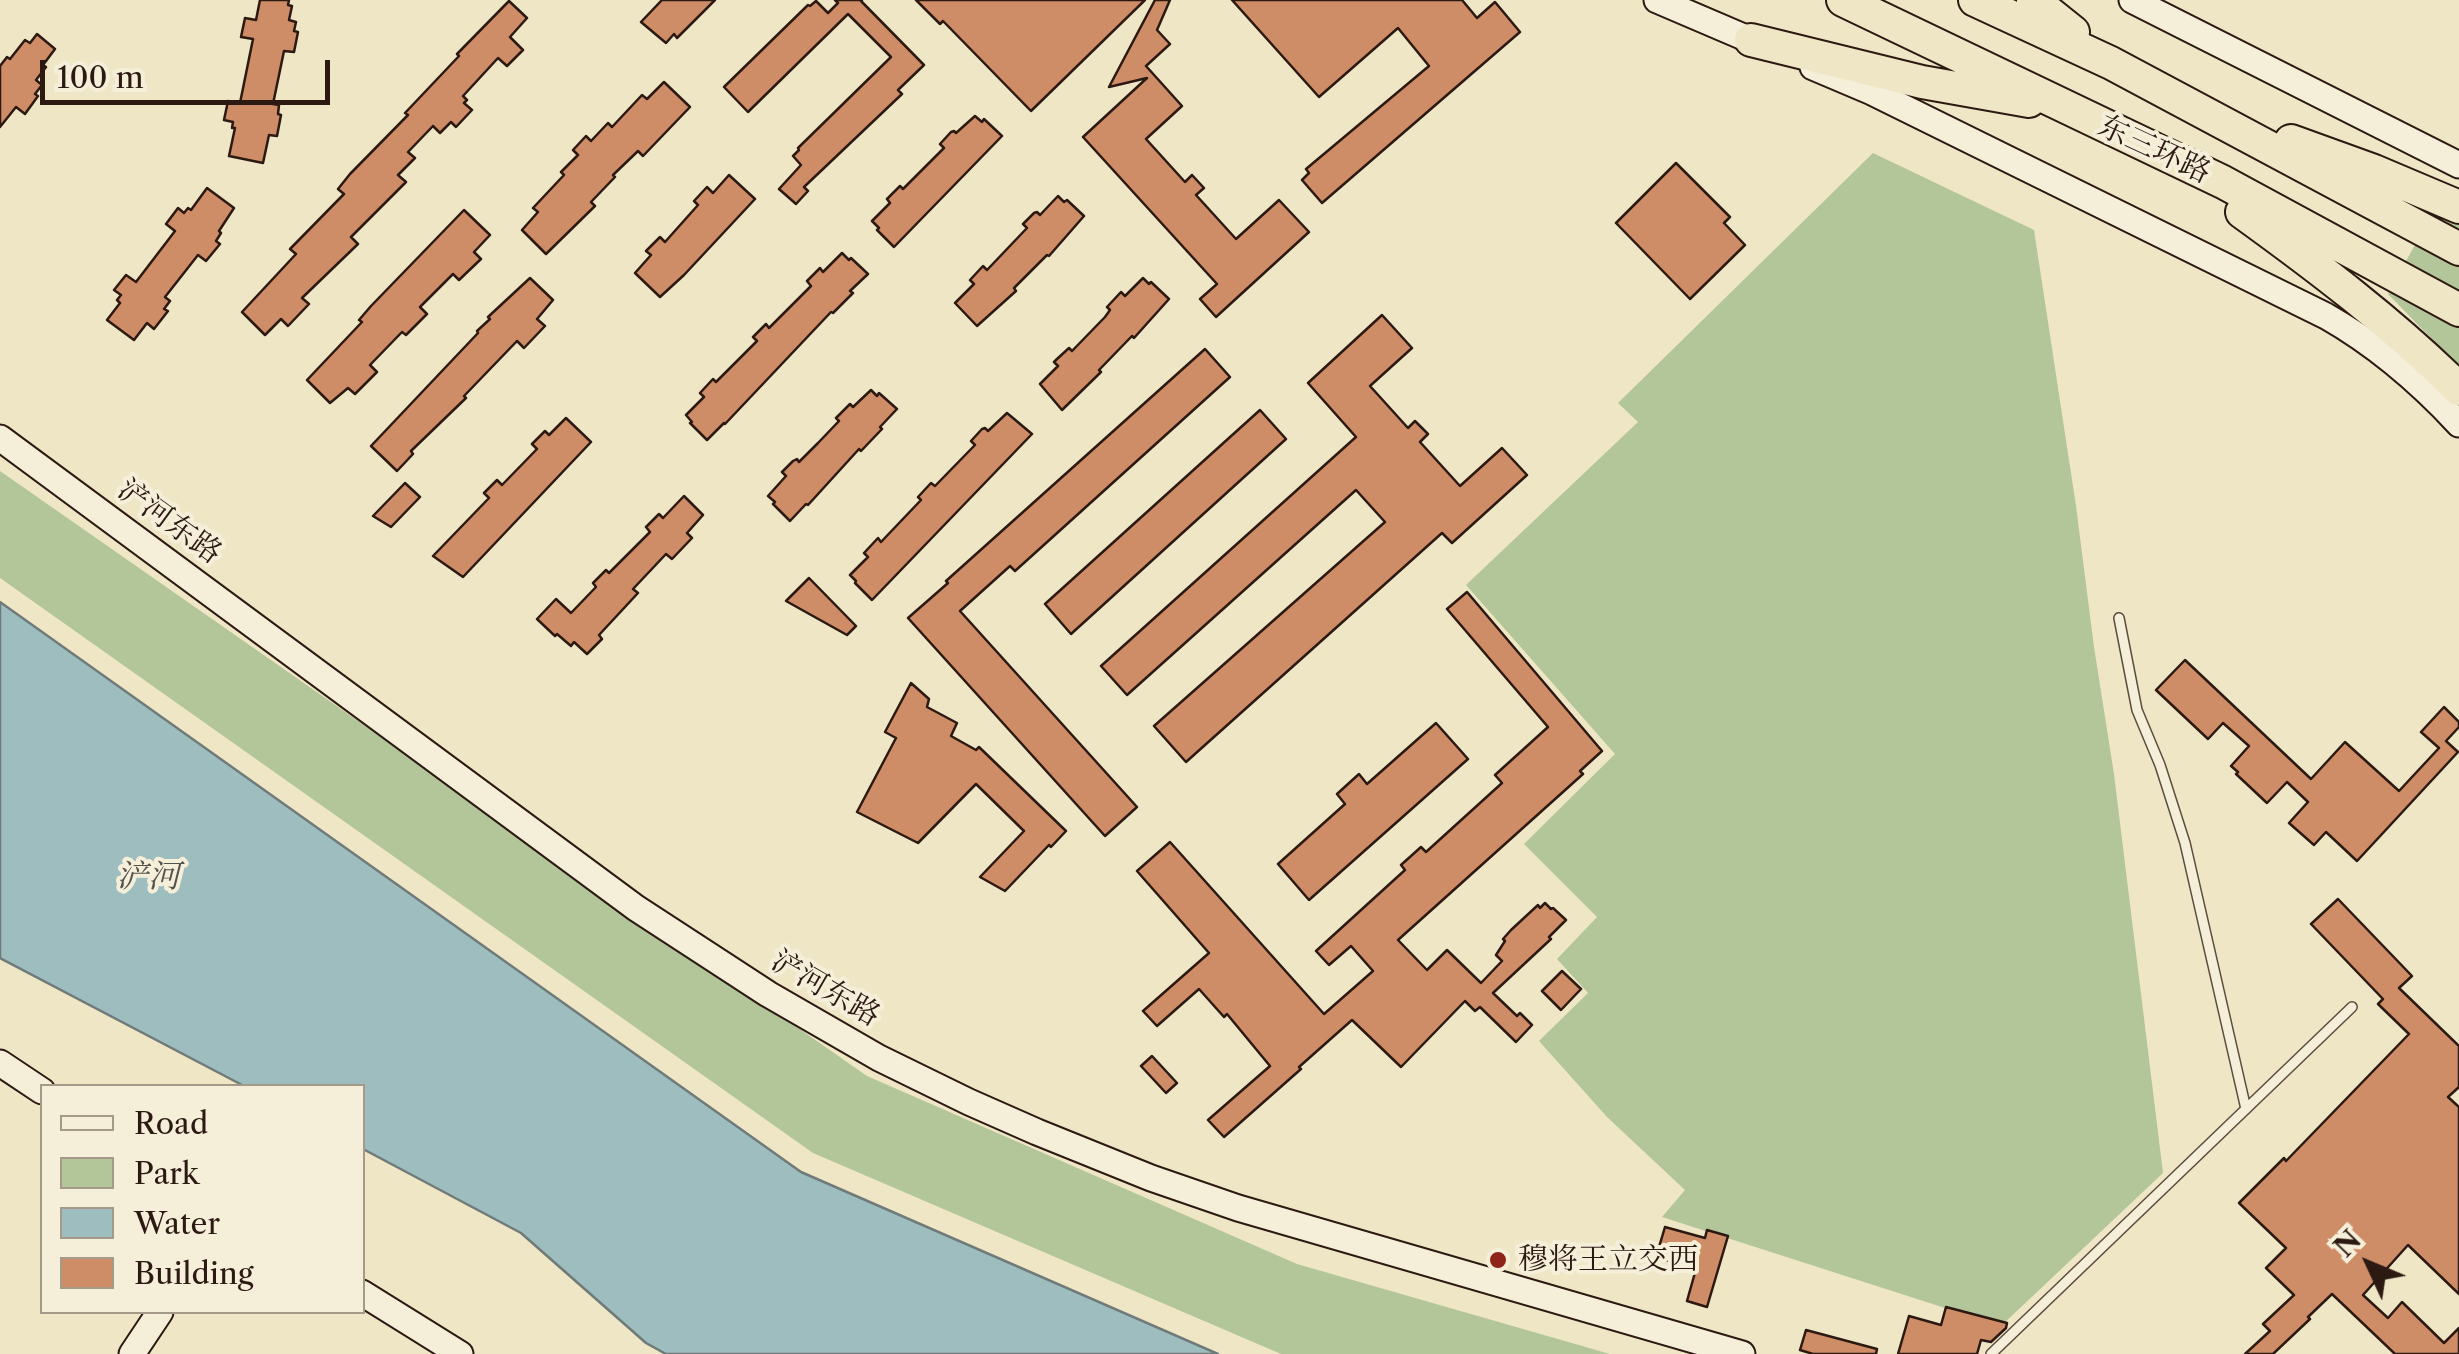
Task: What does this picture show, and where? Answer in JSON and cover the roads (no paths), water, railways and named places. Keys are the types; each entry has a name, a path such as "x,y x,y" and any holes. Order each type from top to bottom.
{"highway":[{"name":"东三环路","path":"1843,0 2223,182 2459,310"},
{"name":"东三环路","path":"1974,0 2111,63 2450,244"},
{"path":"2033,0 2111,63"},
{"path":"1750,40 1922,82 2062,107"},
{"path":"2190,104 2374,171 2459,207"},
{"path":"2157,152 2376,312 2459,389"}],"street":[{"path":"1657,0 1872,92 2326,316 2392,358 2459,424"},
{"path":"2132,0 2459,166"},
{"name":"浐河东路","path":"0,438 636,908 768,994 880,1058 1037,1132 1238,1208 1742,1354"},
{"path":"0,1063 40,1090"},
{"path":"365,1295 460,1354"},
{"path":"132,1354 159,1314"}],"lane":[{"path":"2119,618 2137,710 2160,766 2184,843 2246,1109"},
{"path":"1991,1354 2352,1007"}],"water":[{"name":"浐河","path":"0,602 801,1172 1218,1354 666,1354 646,1343 521,1233 365,1150 365,1084 240,1084 0,958"}],"place":[{"name":"穆将王立交西","path":"1498,1260"}]}
